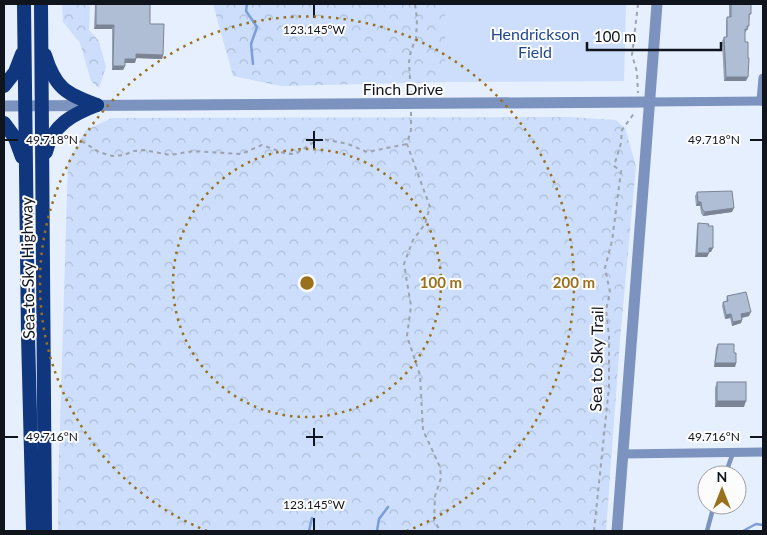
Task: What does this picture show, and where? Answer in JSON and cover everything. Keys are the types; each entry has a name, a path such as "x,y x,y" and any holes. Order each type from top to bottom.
{"highway":[{"name":"Sea-to-Sky Highway","path":"24,4 33,531"},
{"name":"Sea-to-Sky Highway","path":"41,4 45,531"},
{"path":"4,86 15,72 25,43"},
{"path":"42,44 49,69 61,88 76,98 97,105"},
{"path":"43,170 48,146 58,128 78,112 97,105"},
{"path":"4,123 10,129 18,144 26,177"}],"street":[{"path":"617,531 657,4"},
{"path":"762,101 763,78"},
{"name":"Finch Drive","path":"4,106 762,101"},
{"path":"622,454 763,452"}],"lane":[{"path":"728,465 733,452"},
{"path":"707,531 711,515"}],"path":[{"path":"412,104 409,62 411,50 416,39 417,19 415,4"},
{"path":"638,4 632,55 637,72 638,94"},
{"name":"Sea to Sky Trail","path":"594,531 609,387 609,336 606,310 610,292 605,268 612,241 621,171 614,166 621,144 622,130 637,109"},
{"path":"411,121 411,130 407,144 430,207 425,224 413,240 404,264 411,306 407,336 420,375 423,430 440,466 441,478 435,496 434,520 440,531"},
{"path":"64,134 80,140 99,152 112,156 144,150 170,155 194,151 241,154 262,145 291,154 297,153 314,142 322,140 348,144 367,152 407,144"}],"green space":[{"path":"62,4 90,4 89,30 99,41 106,67 99,88 91,81 80,43 63,22"},
{"path":"213,4 445,4 445,82 281,86 233,76"},
{"name":"Hendrickson Field","path":"445,4 626,4 624,81 445,82"},
{"path":"568,117 616,120 625,128 636,166 620,340 606,531 58,531 68,161 86,130 112,118"}],"building":[{"path":"96,4 150,4 150,24 164,24 163,55 136,54 136,59 125,59 125,66 113,66 114,25 96,25"},
{"path":"731,4 751,4 749,26 745,29 745,42 748,42 749,58 748,77 726,77 724,37 727,37 727,17 731,17"},
{"path":"732,191 734,208 705,212 702,209 701,202 698,202 697,192"},
{"path":"698,223 713,226 713,248 709,248 709,253 697,253"},
{"path":"746,292 751,312 741,314 742,320 733,322 731,314 726,315 723,302 728,301 727,296"},
{"path":"718,344 734,344 736,363 715,363"},
{"path":"717,382 746,382 746,401 717,401"}],"waterway":[{"path":"247,4 246,11 257,27 251,44 253,64"},
{"path":"377,531 379,519 388,507"},
{"path":"309,531 312,518"},
{"path":"743,531 756,524 763,525"}]}
